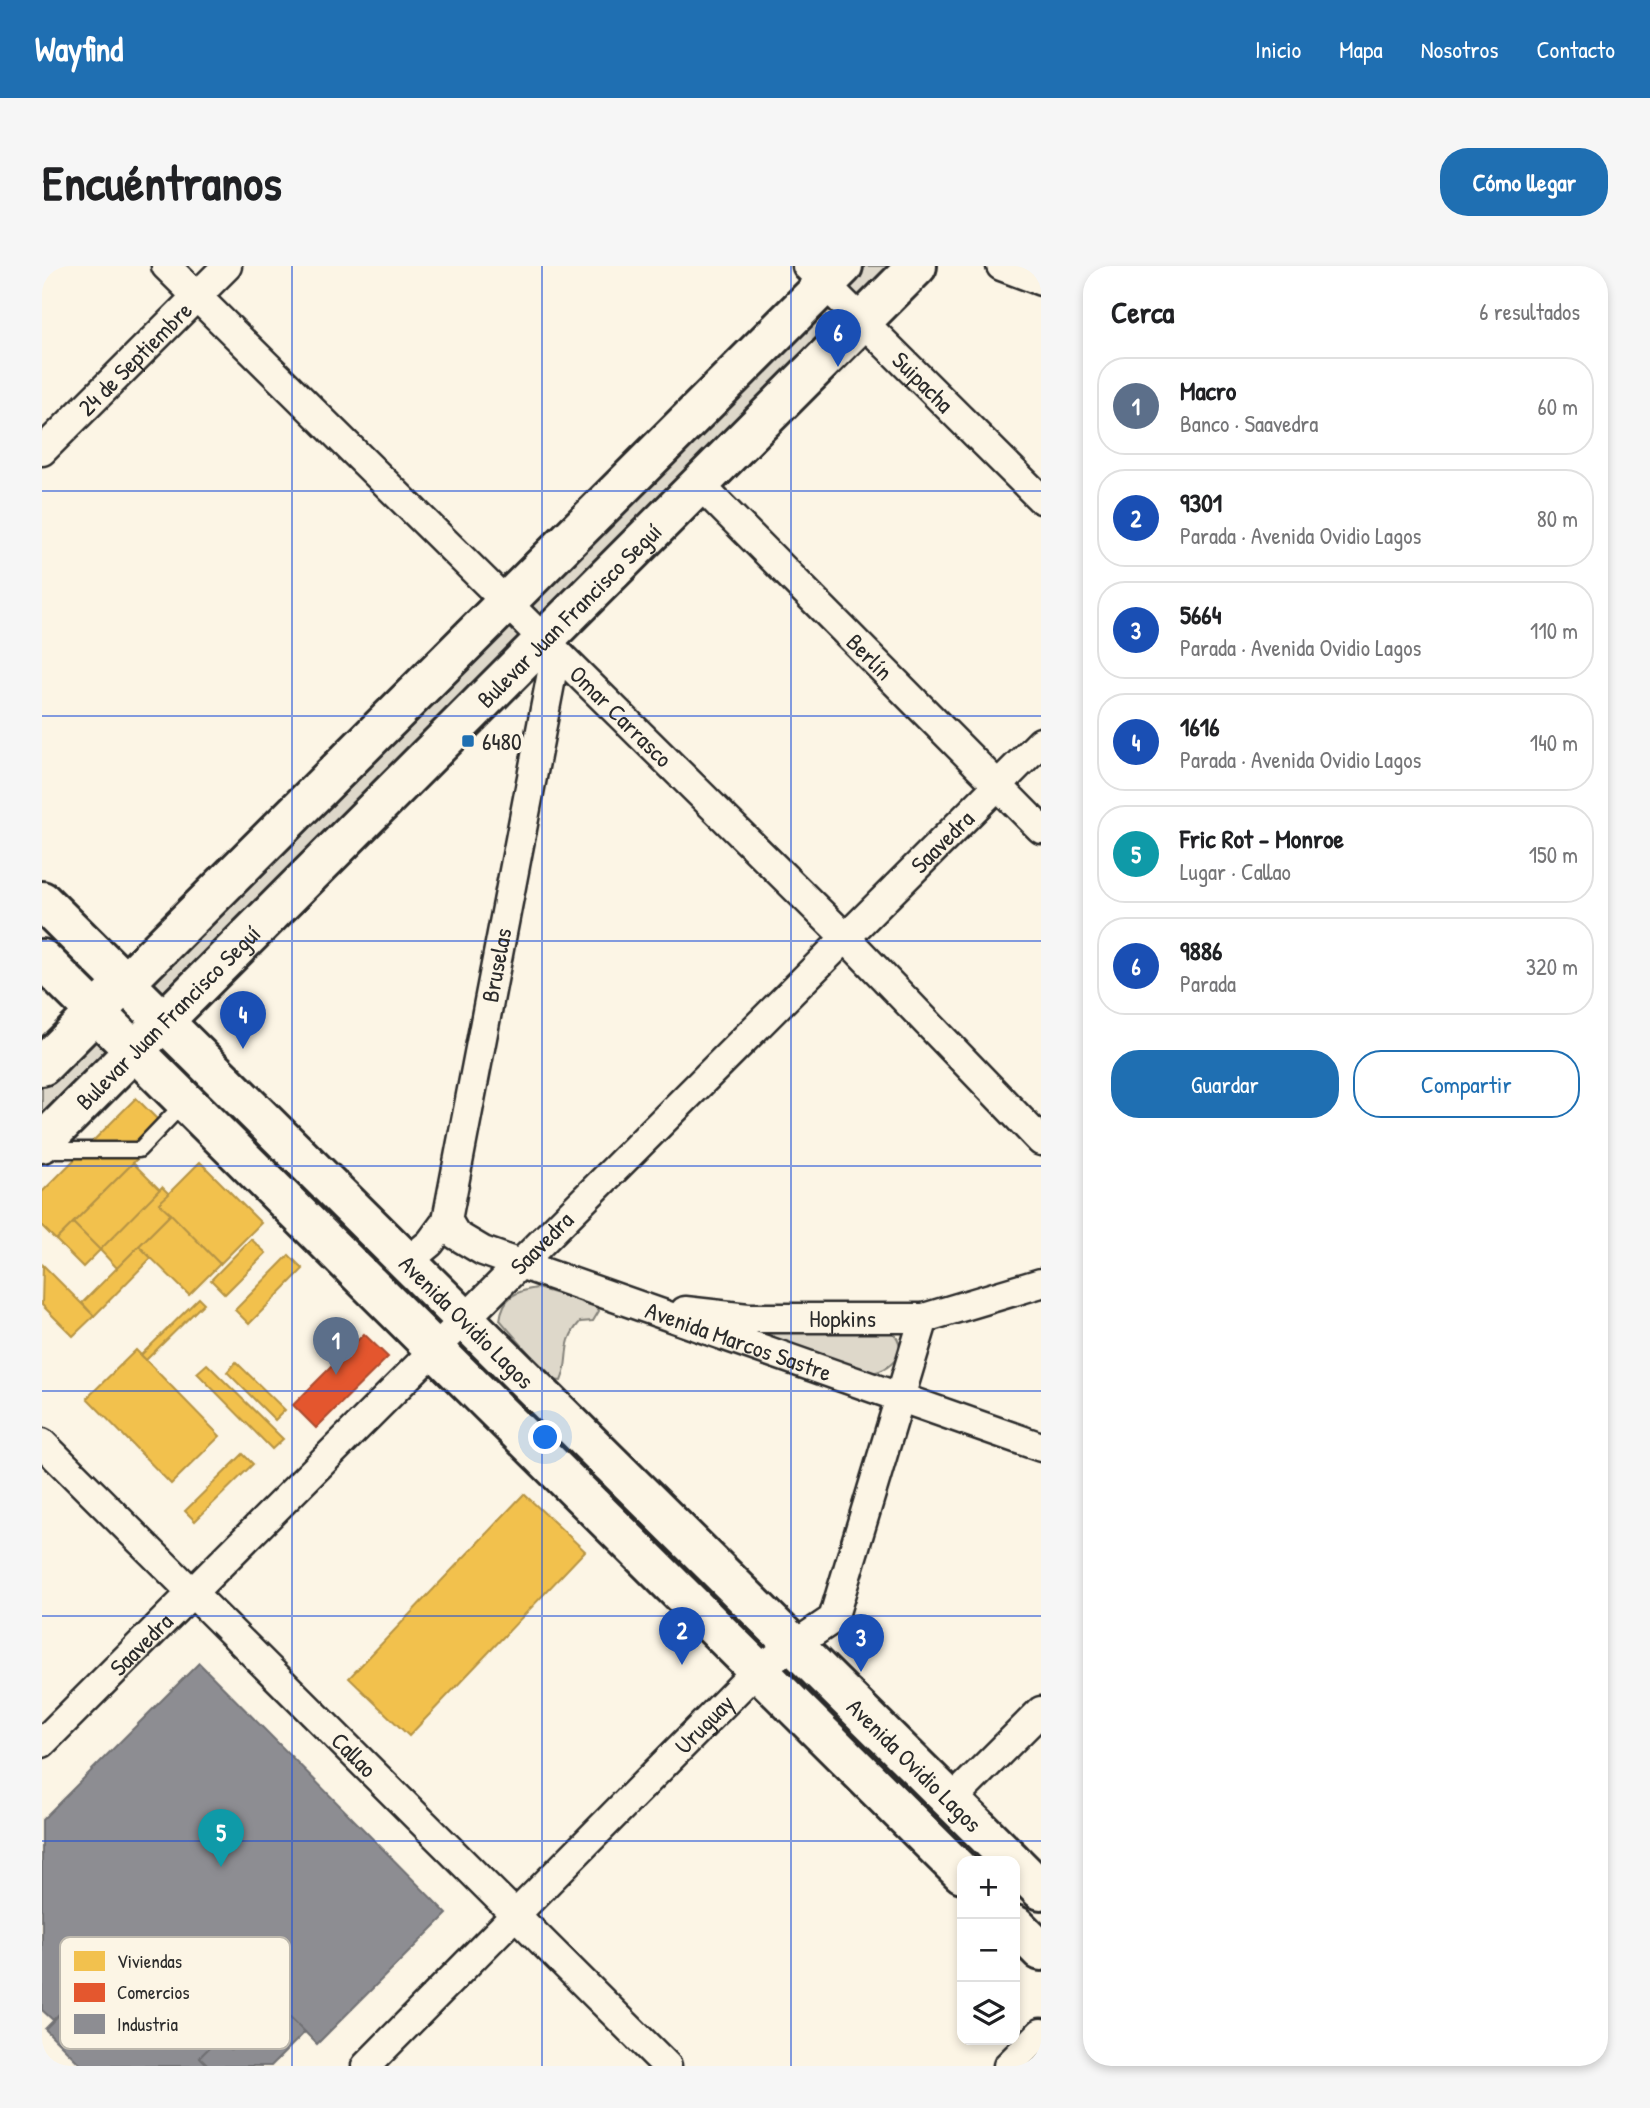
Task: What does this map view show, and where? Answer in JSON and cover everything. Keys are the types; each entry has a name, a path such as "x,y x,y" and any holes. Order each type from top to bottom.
{"main road":[{"name":"Bulevar Juan Francisco Seguí","path":"42,1143 163,1021 550,645 699,484 917,266"},
{"path":"42,1066 506,602 825,272"},
{"name":"Avenida Ovidio Lagos","path":"42,901 1006,1856"},
{"name":"Avenida Ovidio Lagos","path":"42,959 957,1868"},
{"name":"Avenida Ovidio Lagos","path":"1020,1870 1041,1890"},
{"path":"1020,1930 1041,1951"}],"street":[{"name":"Omar Carrasco","path":"166,266 845,937 1041,1141"},
{"name":"24 de Septiembre","path":"42,451 227,266"},
{"path":"1001,266 1041,281"},
{"name":"Suipacha","path":"825,272 862,321 1041,499"},
{"name":"Berlín","path":"699,484 1041,829"},
{"name":"Bruselas","path":"407,1262 430,1243 447,1220 550,645"},
{"name":"Saavedra","path":"42,1743 1041,742"},
{"name":"Avenida Marcos Sastre","path":"447,1220 456,1235 483,1251 1041,1447"},
{"name":"Hopkins","path":"638,1306 748,1318 924,1318 1041,1283"},
{"name":"Uruguay","path":"366,2066 757,1670 833,1619 924,1318"},
{"name":"Callao","path":"42,1443 667,2066"},
{"path":"951,1801 1041,1711"},
{"path":"1008,2066 1041,2033"}],"lane":[{"path":"42,1150 139,1150 186,1101"}],"shaded area":[{"path":"843,266 917,266 42,1143 42,1066"},
{"path":"537,1288 596,1305 599,1311 593,1321 580,1322 570,1337 561,1381 552,1380 500,1320 507,1300 517,1293"},
{"path":"888,1329 899,1342 898,1356 887,1367 871,1373 753,1332"}],"building: Viviendas":[{"path":"136,1098 167,1129 56,1240 42,1226 42,1192"},
{"path":"200,1162 261,1223 220,1264 159,1203"},
{"path":"133,1163 160,1190 100,1250 73,1223"},
{"path":"162,1187 169,1194 159,1203 171,1214 117,1268 100,1250"},
{"path":"171,1214 220,1264 189,1295 139,1246"},
{"path":"73,1223 100,1250 83,1267 56,1240"},
{"path":"251,1239 266,1253 225,1294 211,1280"},
{"path":"139,1246 151,1258 94,1316 82,1303"},
{"path":"289,1255 303,1269 249,1324 235,1310"},
{"path":"43,1265 94,1316 73,1336 42,1305"},
{"path":"199,1298 204,1303 146,1360 141,1355"},
{"path":"136,1350 220,1436 171,1484 87,1398"},
{"path":"236,1362 285,1410 275,1420 227,1372"},
{"path":"207,1364 283,1439 272,1449 197,1373"},
{"path":"243,1454 253,1464 195,1521 185,1511"},
{"path":"524,1494 585,1551 409,1736 349,1678"}],"building: Comercios":[{"path":"364,1334 388,1357 316,1428 293,1405"}],"building: Industria":[{"path":"199,1663 447,1914 317,2044 290,2017 290,1937 60,1937 60,2013 53,2020 42,2010 42,1820"},
{"path":"60,2014 60,2044 45,2029"},
{"path":"290,2017 305,2032 290,2047"},
{"path":"65,2049 208,2049 200,2057 209,2066 82,2066"},
{"path":"208,2049 288,2049 271,2066 209,2066 200,2057"}],"place":[{"name":"9886","path":"838,367"},
{"name":"6480","path":"468,741"},
{"name":"1616","path":"243,1049"},
{"name":"Macro","path":"336,1375"},
{"name":"9301","path":"682,1665"},
{"name":"5664","path":"861,1672"},
{"name":"Fric Rot - Monroe","path":"221,1867"}]}
